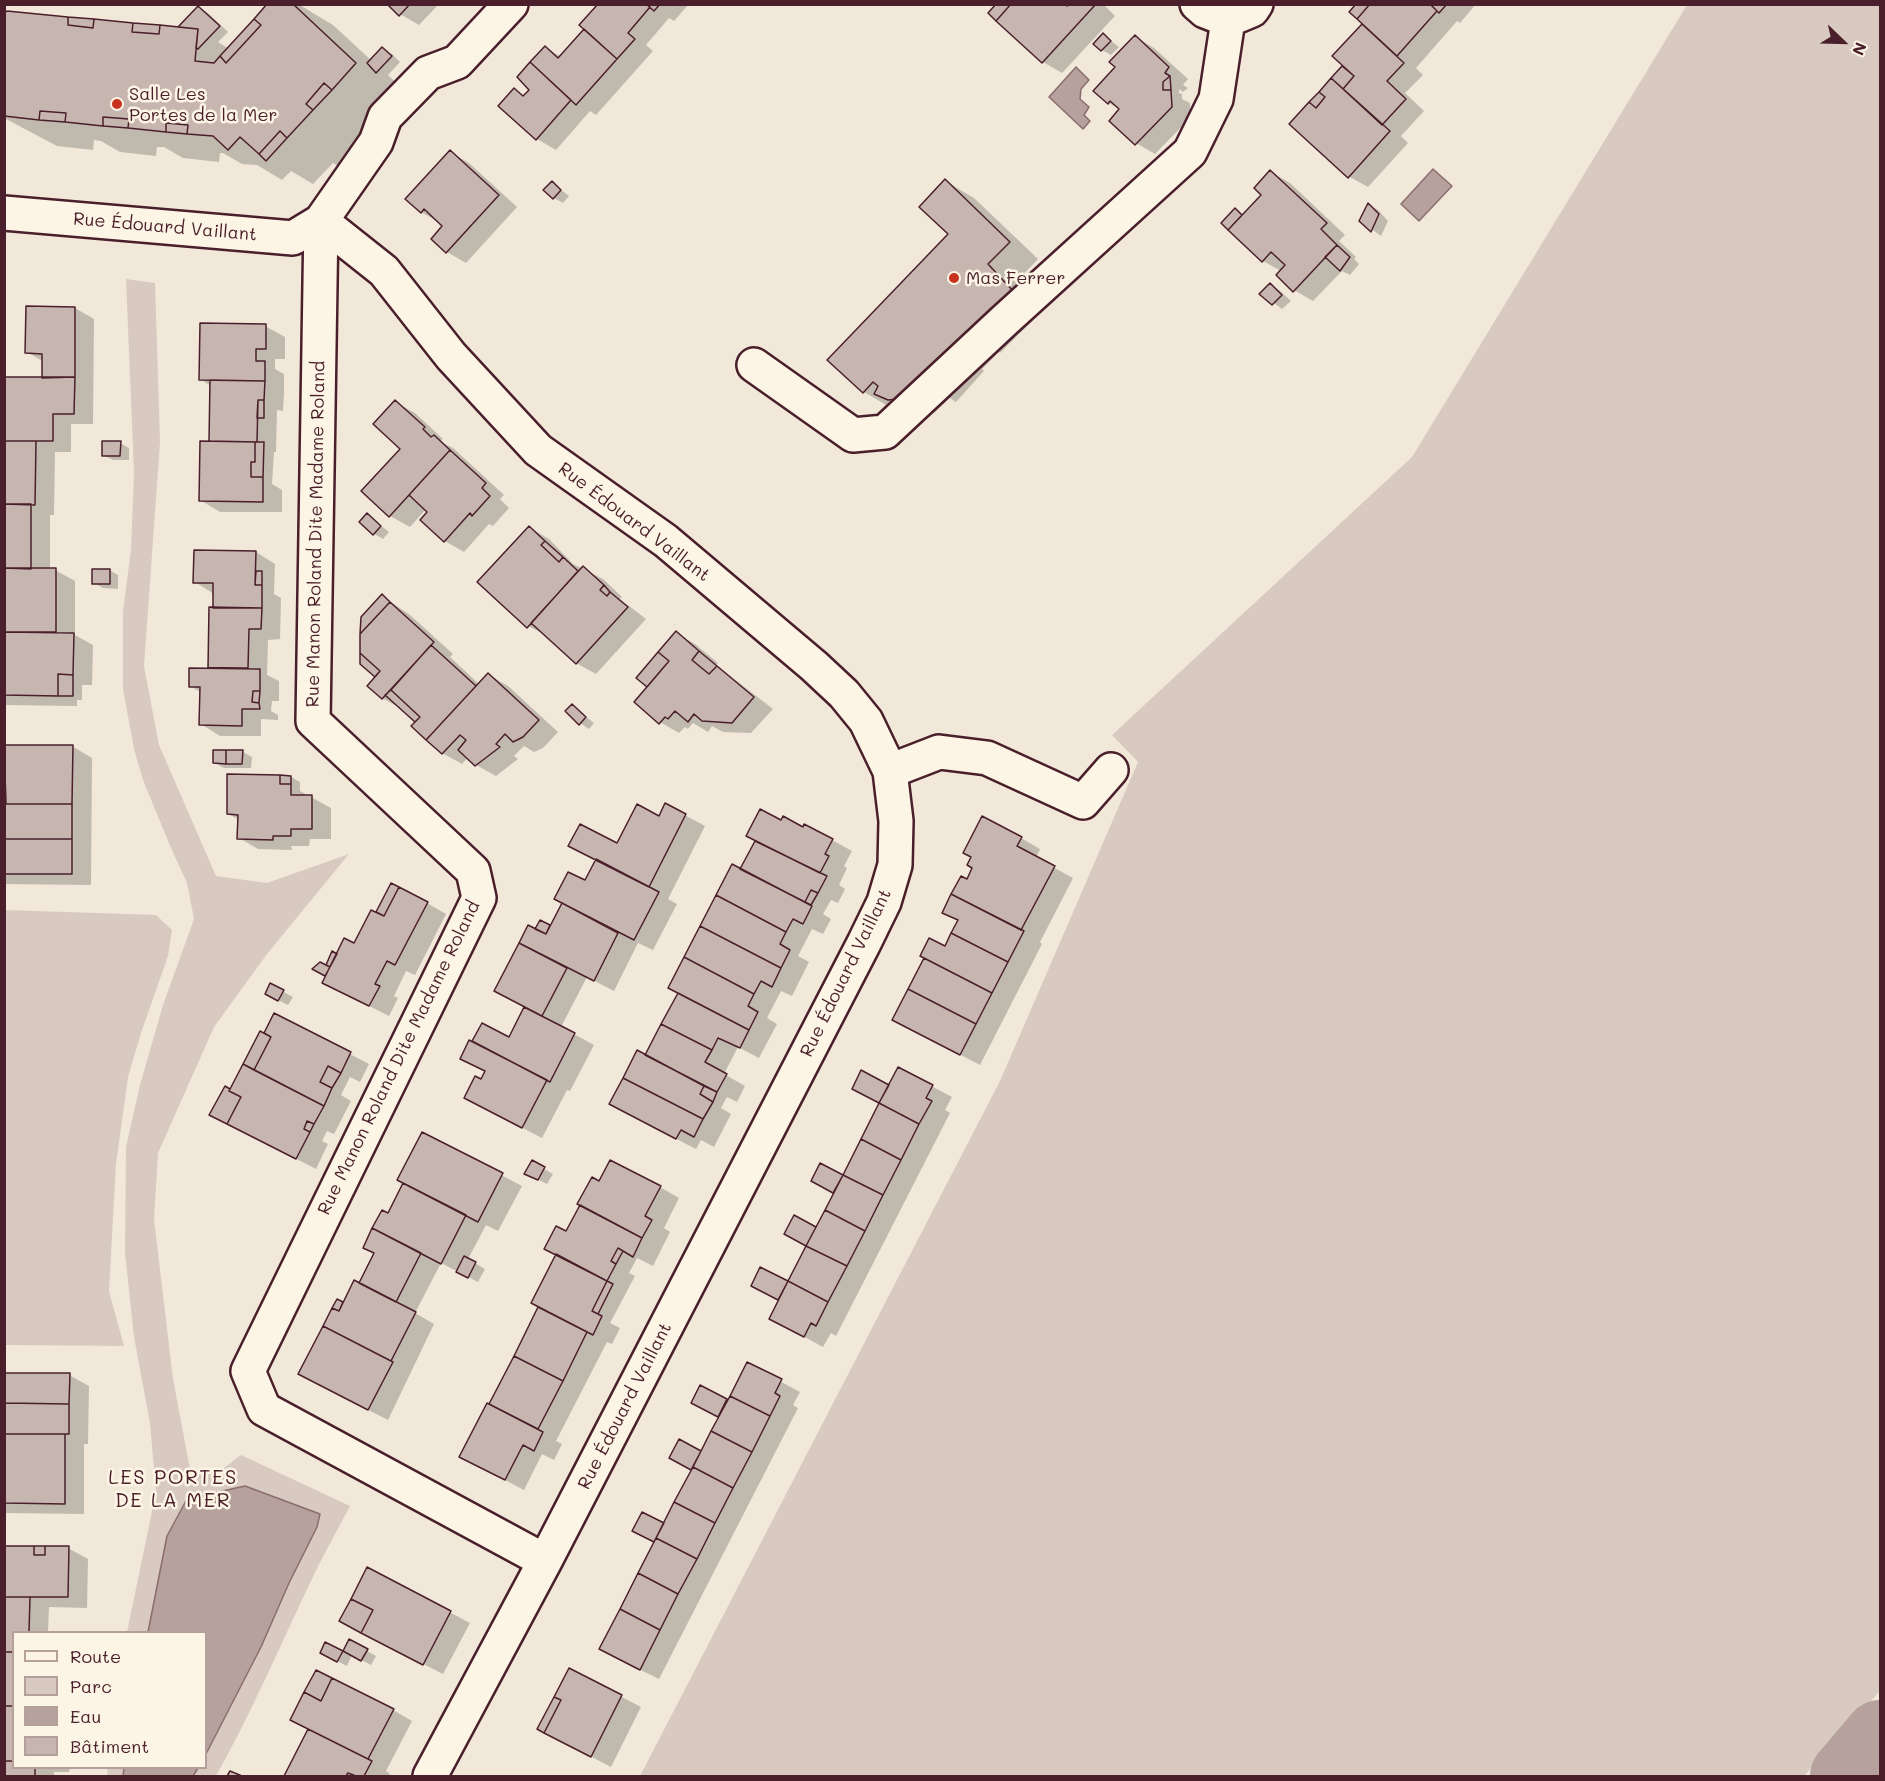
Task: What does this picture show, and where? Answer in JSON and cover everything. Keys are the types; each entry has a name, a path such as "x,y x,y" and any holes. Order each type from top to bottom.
{"street":[{"name":"Rue Édouard Vaillant","path":"4,213 292,238 321,221 376,142 385,117 428,73 457,62 511,4"},
{"path":"754,365 852,435 885,432 1190,152 1216,99 1242,12 1205,11 1197,4"},
{"name":"Rue Édouard Vaillant","path":"321,221 384,271 451,356 538,450 666,541 844,694 866,721 890,771 896,822 895,865 884,902 545,1561 430,1776"},
{"name":"Rue Manon Roland Dite Madame Roland","path":"321,221 313,721 473,871 479,898 248,1371 264,1409 545,1561"},
{"path":"890,771 939,752 987,758 1083,802 1111,770"}],"green space":[{"path":"1687,5 1880,5 1880,1691 1804,1776 640,1776 1000,1081 1138,762 1112,735 1412,457"},
{"path":"126,279 155,283 160,442 144,666 159,745 216,876 267,883 349,854 267,954 214,1027 158,1153 154,1219 173,1379 190,1469 220,1471 241,1455 350,1506 216,1776 107,1776 108,1769 207,1769 207,1631 127,1631 156,1492 150,1423 134,1337 125,1253 126,1147 140,1085 163,1005 194,919 187,883 143,780 134,749 123,689 123,611 131,550 134,472"},
{"path":"5,910 156,915 172,930 168,956 128,1077 116,1164 109,1291 124,1346 5,1345"}],"water":[{"path":"1076,67 1089,80 1081,89 1080,99 1089,107 1084,115 1090,121 1083,129 1049,97"},
{"path":"1433,169 1452,186 1419,221 1401,204"},
{"path":"245,1486 320,1514 317,1527 261,1647 207,1752 207,1631 148,1631 167,1536 187,1499"},
{"path":"124,1769 197,1769 193,1776 123,1776"}],"building":[{"path":"267,4 293,4 356,63 332,90 324,83 306,104 313,110 287,138 280,131 259,154 240,137 228,150 213,136 187,134 188,125 166,123 166,132 128,128 129,119 103,117 103,126 65,122 66,113 40,111 39,120 4,116 4,13 7,11 68,17 68,25 93,28 94,19 133,23 132,32 159,34 160,25 198,29 195,61 214,63 220,56 226,63 261,25 254,19"},
{"path":"387,4 410,4 399,16"},
{"path":"598,4 646,4 650,7 628,33 635,39 617,59 579,25"},
{"path":"646,4 660,4 654,11"},
{"path":"996,4 1011,4 996,21 988,13"},
{"path":"1011,4 1065,4 1067,6 1069,4 1096,4 1042,63 996,21"},
{"path":"1356,4 1370,4 1357,19 1349,12"},
{"path":"1370,4 1430,4 1437,11 1397,56 1357,19"},
{"path":"1430,4 1447,4 1439,13"},
{"path":"198,6 220,26 198,49 196,48 198,29 178,27"},
{"path":"68,17 94,19 93,28 68,25"},
{"path":"254,19 261,25 226,63 220,56"},
{"path":"133,23 160,25 159,34 132,32"},
{"path":"1362,24 1404,63 1387,81 1406,99 1382,125 1343,89 1354,76 1332,56"},
{"path":"584,29 617,59 576,105 530,62 545,46 558,58"},
{"path":"1103,33 1111,41 1101,51 1093,44"},
{"path":"1135,35 1169,67 1165,73 1170,76 1163,82 1163,90 1171,90 1172,107 1135,145 1109,121 1119,109 1110,101 1108,104 1093,91 1115,67 1109,62"},
{"path":"382,47 392,56 376,73 367,63"},
{"path":"530,62 571,100 536,140 498,106 514,88 523,96 529,90 517,77"},
{"path":"1342,66 1354,76 1343,89 1331,78"},
{"path":"1170,76 1171,90 1163,90 1163,82"},
{"path":"1331,78 1390,131 1348,178 1289,124 1309,102 1316,108 1325,97 1319,92"},
{"path":"324,83 332,90 313,110 306,104"},
{"path":"1319,92 1325,97 1316,108 1309,102"},
{"path":"40,111 66,113 65,122 39,120"},
{"path":"103,117 129,119 128,128 103,126"},
{"path":"166,123 188,125 187,134 166,132"},
{"path":"280,131 287,138 266,161 259,154"},
{"path":"450,150 499,195 446,253 431,239 442,226 424,209 421,213 405,199"},
{"path":"1270,170 1327,223 1321,229 1337,245 1293,292 1276,275 1285,265 1271,252 1262,262 1228,230 1261,195 1254,188"},
{"name":"Mas Ferrer","path":"945,179 1010,242 988,264 1015,293 900,399 888,400 874,394 878,386 873,382 863,393 827,360 948,234 919,207"},
{"path":"552,181 561,190 553,199 543,190"},
{"path":"1368,203 1379,214 1371,232 1359,221"},
{"path":"1235,208 1242,215 1228,230 1221,223"},
{"path":"1337,245 1350,257 1340,271 1325,257"},
{"path":"1270,283 1282,295 1272,305 1259,294"},
{"path":"26,306 75,307 75,377 42,378 42,354 25,353"},
{"path":"200,323 266,324 266,349 256,349 256,361 265,361 265,381 199,380"},
{"path":"4,377 75,377 74,414 53,414 53,441 4,441"},
{"path":"210,380 265,381 264,400 258,400 257,442 209,441"},
{"path":"258,400 264,400 264,418 257,418"},
{"path":"395,400 425,427 423,429 431,437 434,435 450,450 389,517 361,491 400,449 373,424"},
{"path":"4,441 36,441 35,505 4,504"},
{"path":"102,441 121,441 120,456 102,456"},
{"path":"200,441 255,442 255,462 251,462 251,477 263,477 263,502 199,501"},
{"path":"255,442 264,442 263,477 251,477 251,462 255,462"},
{"path":"450,450 486,483 482,488 490,496 472,516 470,513 444,542 420,520 427,512 409,495"},
{"path":"4,504 31,504 31,569 4,568"},
{"path":"367,513 381,526 373,535 359,522"},
{"path":"529,526 545,541 541,545 559,562 563,557 578,571 527,628 477,582"},
{"path":"545,541 563,557 559,562 541,545"},
{"path":"194,550 256,551 255,585 262,585 262,608 213,608 213,583 193,583"},
{"path":"583,566 604,585 600,590 607,596 610,592 628,607 576,664 531,623"},
{"path":"4,568 56,568 56,632 4,632"},
{"path":"92,569 110,569 110,584 92,584"},
{"path":"256,571 262,571 262,585 255,585"},
{"path":"604,585 610,592 607,596 600,590"},
{"path":"382,594 390,602 360,634 361,617"},
{"path":"390,602 434,642 382,699 367,686 380,671 360,653 360,634"},
{"path":"209,607 262,608 261,629 249,629 248,668 208,668"},
{"path":"676,631 699,651 692,660 709,674 717,666 754,697 732,723 702,721 694,714 688,722 675,711 659,724 634,702 669,661 658,652"},
{"path":"4,632 74,633 73,675 58,674 58,696 4,695"},
{"path":"431,645 476,686 426,740 411,726 420,717 391,690"},
{"path":"699,651 717,666 709,674 692,660"},
{"path":"658,652 669,661 647,687 636,678"},
{"path":"360,653 380,671 375,677 360,664"},
{"path":"189,668 260,669 260,691 253,691 252,702 259,703 260,709 242,709 242,726 199,725 200,687 189,687"},
{"path":"488,673 539,720 523,737 513,742 505,734 496,744 500,747 475,766 458,750 466,740 460,735 442,754 426,740"},
{"path":"58,674 73,675 73,696 58,696"},
{"path":"391,690 420,717 415,722 385,695"},
{"path":"253,691 260,691 259,703 252,702"},
{"path":"572,704 586,717 579,725 565,711"},
{"path":"4,745 73,745 72,804 6,804"},
{"path":"213,750 226,750 226,764 213,763"},
{"path":"226,750 243,750 242,764 226,764"},
{"path":"227,774 280,775 280,784 291,784 291,795 312,795 312,829 291,829 291,836 273,836 273,840 237,839 238,815 227,814"},
{"path":"280,775 291,776 291,784 280,784"},
{"path":"665,803 686,814 649,887 568,846 580,824 617,843 637,804 659,816"},
{"path":"4,804 72,804 72,839 4,839"},
{"path":"760,809 781,820 783,816 803,827 804,824 833,839 825,854 829,856 820,873 746,836"},
{"path":"982,816 1022,837 1017,846 1055,866 1021,930 951,894 961,876 967,879 972,868 967,865 971,857 963,853"},
{"path":"4,839 72,839 72,874 4,874"},
{"path":"755,841 827,876 818,893 811,890 805,902 740,869"},
{"path":"596,859 659,892 634,940 554,899 568,872 585,880"},
{"path":"732,864 812,906 803,924 793,919 786,932 716,895"},
{"path":"391,883 399,887 384,916 376,912"},
{"path":"399,887 428,902 395,965 387,961 375,984 380,986 369,1006 322,983 344,938 354,943 371,910 384,916"},
{"path":"811,890 818,893 811,905 805,902"},
{"path":"951,894 1024,931 1008,962 951,933 958,920 942,913"},
{"path":"716,895 786,932 780,944 790,950 781,968 700,926"},
{"path":"562,903 618,933 594,981 519,943 528,925 546,934"},
{"path":"540,920 550,925 546,934 535,929"},
{"path":"700,926 781,968 772,987 761,981 754,994 684,957"},
{"path":"951,933 1008,962 992,993 920,956 929,938 945,946"},
{"path":"519,943 567,968 542,1016 494,991"},
{"path":"332,951 337,954 330,967 326,965"},
{"path":"684,957 754,994 748,1006 758,1012 749,1030 668,988"},
{"path":"924,958 992,993 976,1024 908,989"},
{"path":"320,962 330,967 325,976 312,969"},
{"path":"270,983 284,990 278,1001 265,994"},
{"path":"908,989 976,1024 960,1055 892,1020"},
{"path":"678,993 749,1030 740,1048 718,1038 712,1050 661,1024"},
{"path":"524,1007 575,1033 550,1082 472,1041 482,1023 509,1037"},
{"path":"274,1013 351,1052 341,1073 328,1066 320,1082 332,1088 324,1106 254,1070 271,1037 264,1033"},
{"path":"661,1024 712,1050 705,1062 727,1074 717,1092 645,1055"},
{"path":"260,1031 271,1037 254,1070 243,1064"},
{"path":"469,1040 547,1080 522,1128 464,1098 475,1076 481,1079 485,1071 460,1059"},
{"path":"637,1050 704,1086 700,1094 713,1102 703,1119 623,1078"},
{"path":"243,1064 324,1106 314,1124 307,1121 304,1129 310,1132 296,1159 227,1124 241,1097 229,1091"},
{"path":"328,1066 341,1073 332,1088 320,1082"},
{"path":"898,1067 933,1085 926,1098 932,1101 919,1124 879,1103"},
{"path":"861,1070 889,1085 879,1103 852,1089"},
{"path":"623,1078 703,1119 694,1137 681,1130 676,1139 609,1104"},
{"path":"225,1086 230,1089 229,1091 241,1097 227,1124 209,1115"},
{"path":"704,1086 717,1092 713,1102 700,1094"},
{"path":"879,1103 919,1124 901,1160 861,1139"},
{"path":"307,1121 314,1124 310,1132 304,1129"},
{"path":"422,1132 503,1173 478,1222 397,1180"},
{"path":"861,1139 901,1160 883,1195 843,1175"},
{"path":"532,1160 545,1167 538,1180 524,1174"},
{"path":"610,1160 661,1186 645,1216 652,1220 642,1238 577,1204 592,1177 599,1181"},
{"path":"820,1163 843,1175 833,1193 811,1181"},
{"path":"843,1175 883,1195 865,1231 825,1210"},
{"path":"403,1183 466,1215 441,1264 372,1228 382,1210 388,1213"},
{"path":"580,1205 642,1238 633,1257 618,1248 611,1261 616,1264 607,1281 544,1249 556,1226 566,1231"},
{"path":"825,1210 865,1231 847,1266 806,1246"},
{"path":"794,1215 816,1227 806,1246 784,1234"},
{"path":"372,1228 421,1253 396,1302 359,1283 374,1253 363,1248"},
{"path":"806,1246 847,1266 828,1302 788,1281"},
{"path":"618,1248 623,1251 616,1264 611,1261"},
{"path":"556,1254 607,1281 592,1311 602,1316 593,1335 531,1303"},
{"path":"464,1256 476,1262 468,1278 456,1272"},
{"path":"760,1267 788,1281 778,1300 751,1286"},
{"path":"354,1280 416,1312 391,1361 323,1326 332,1308 339,1311"},
{"path":"607,1281 613,1284 598,1314 592,1311"},
{"path":"788,1281 828,1302 816,1326 811,1323 804,1337 769,1319"},
{"path":"337,1299 343,1302 339,1311 332,1308"},
{"path":"538,1307 587,1332 563,1381 514,1356"},
{"path":"323,1326 393,1362 368,1410 298,1374"},
{"path":"514,1356 563,1381 538,1429 489,1404"},
{"path":"747,1362 782,1379 775,1393 780,1396 770,1416 730,1396"},
{"path":"4,1373 70,1373 69,1404 4,1403"},
{"path":"700,1385 727,1399 718,1417 691,1403"},
{"path":"730,1396 770,1416 752,1452 711,1431"},
{"path":"4,1403 69,1404 69,1434 4,1434"},
{"path":"487,1403 543,1432 534,1451 523,1445 505,1480 459,1457"},
{"path":"711,1431 752,1452 733,1488 693,1467"},
{"path":"4,1434 65,1434 65,1504 4,1503"},
{"path":"679,1439 701,1451 691,1470 669,1458"},
{"path":"693,1467 733,1488 715,1523 674,1502"},
{"path":"674,1502 715,1523 697,1559 656,1538"},
{"path":"642,1512 664,1523 654,1542 632,1531"},
{"path":"656,1538 697,1559 678,1594 638,1573"},
{"path":"4,1546 34,1546 34,1555 45,1555 45,1546 69,1546 68,1597 4,1597"},
{"path":"34,1546 45,1546 45,1555 34,1555"},
{"path":"367,1567 451,1611 423,1665 361,1633 373,1610 351,1599"},
{"path":"638,1573 678,1594 660,1630 620,1609"},
{"path":"4,1597 30,1597 29,1631 12,1631 12,1652 4,1652"},
{"path":"351,1599 373,1610 361,1633 339,1621"},
{"path":"620,1609 660,1630 640,1670 599,1649"},
{"path":"349,1639 368,1649 361,1661 343,1651"},
{"path":"325,1642 343,1651 337,1662 320,1653"},
{"path":"4,1652 12,1652 12,1706 4,1706"},
{"path":"569,1668 622,1695 591,1757 544,1733 561,1700 554,1697"},
{"path":"316,1670 332,1678 321,1701 304,1692"},
{"path":"332,1678 394,1709 368,1759 290,1720 304,1692 321,1701"},
{"path":"554,1697 561,1700 544,1733 537,1729"},
{"path":"4,1706 12,1706 12,1761 4,1761"},
{"path":"308,1729 372,1761 364,1776 348,1773 346,1776 284,1776"},
{"path":"4,1761 12,1761 12,1769 35,1769 35,1776 4,1776"},
{"path":"230,1771 242,1776 227,1776"}],"waterway":[{"path":"1846,1776 1880,1736"}],"place":[{"name":"Salle Les Portes de la Mer","path":"117,104"},
{"name":"Mas Ferrer","path":"954,278"}],"district":[{"name":"LES PORTES DE LA MER","path":"173,1490"}]}
